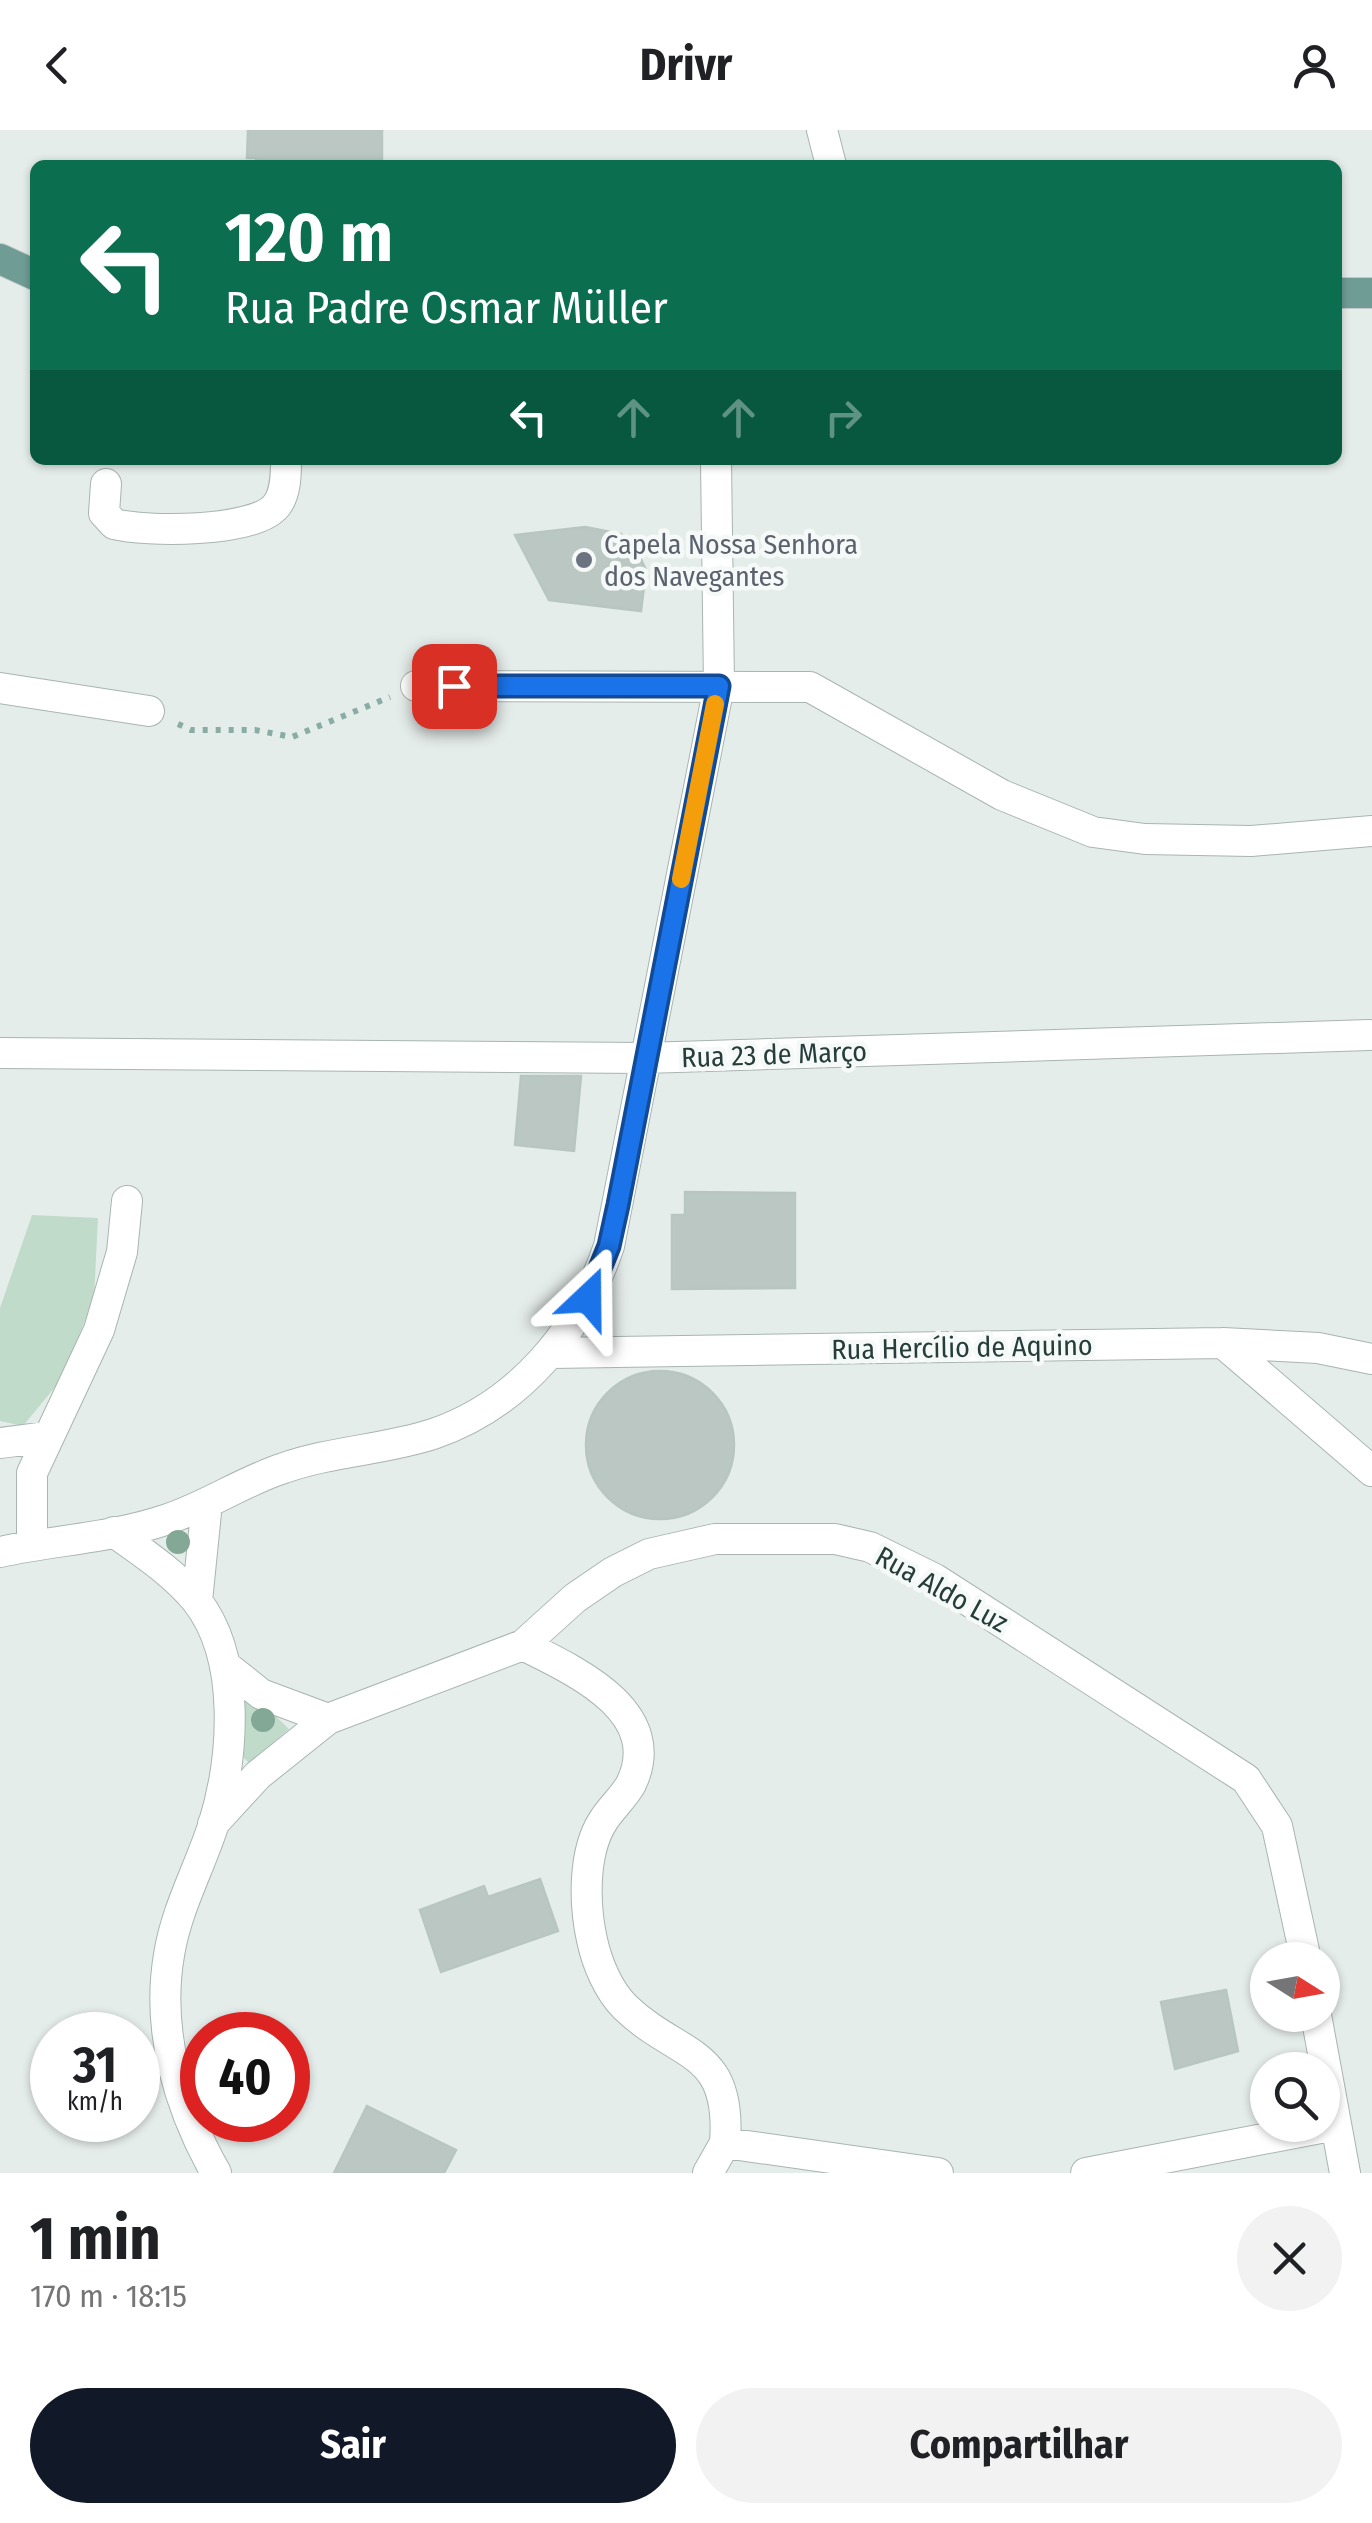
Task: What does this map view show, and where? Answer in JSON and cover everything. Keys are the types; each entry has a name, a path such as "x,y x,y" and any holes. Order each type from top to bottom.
{"main road":[{"path":"0,259 30,273"},
{"path":"1342,293 1372,292"}],"street":[{"path":"822,130 830,160"},
{"path":"106,484 104,513 114,524 208,527 258,518 276,506 284,487 286,465"},
{"path":"0,1552 164,1521 288,1466 434,1434 484,1411 551,1352 598,1279 609,1246 719,686 716,465"},
{"path":"416,686 810,687 1002,795 1093,832 1251,841 1372,832"},
{"path":"0,688 149,711"},
{"name":"Rua 23 de Março","path":"0,1053 645,1058 1368,1035"},
{"path":"32,1545 32,1473 104,1316 122,1252 127,1201"},
{"path":"1222,1343 1372,1471"},
{"name":"Rua Hercílio de Aquino","path":"551,1352 1222,1343 1318,1348 1372,1359"},
{"path":"0,1443 47,1436"},
{"path":"197,1601 208,1503"},
{"path":"114,1532 197,1601 227,1667 230,1701 226,1757 214,1824 168,1955 165,2020 176,2080 196,2137 216,2173"},
{"name":"Rua Aldo Luz","path":"214,1824 258,1775 328,1718 523,1646 575,1598 613,1572 680,1545 835,1539 870,1547 935,1579 1246,1779 1278,1826 1302,1942"},
{"path":"523,1646 592,1682 616,1700 630,1722 638,1751 631,1783 600,1824 589,1859 592,1939 606,1979 626,2008 678,2042 712,2073 728,2108 725,2143 708,2173"},
{"path":"227,1667 261,1694 328,1718"},
{"path":"1086,2173 1250,2142"},
{"path":"1339,2142 1345,2173"},
{"path":"725,2143 938,2173"}],"path":[{"path":"149,711 191,730 255,730 292,737 416,686"}],"green space":[{"path":"32,1215 98,1218 94,1299 60,1381 23,1426 0,1421 0,1308"},
{"path":"242,1697 258,1699 289,1729 249,1763 241,1755"}],"building":[{"path":"248,130 382,130 382,160 247,158"},
{"name":"Capela Nossa Senhora dos Navegantes","path":"585,527 621,534 636,549 646,570 641,611 549,600 515,535"},
{"path":"521,1076 581,1076 574,1151 515,1145"},
{"path":"685,1192 795,1193 795,1288 672,1289 672,1215 685,1215"},
{"path":"660,1371 688,1377 712,1393 728,1417 734,1445 728,1473 712,1497 688,1513 660,1519 632,1513 608,1497 592,1473 586,1445 592,1417 608,1393 632,1377"},
{"path":"540,1879 558,1931 441,1972 420,1910 484,1886 488,1897"},
{"path":"1226,1990 1238,2051 1175,2069 1161,2002"},
{"path":"367,2106 456,2150 444,2173 334,2173"}],"slow traffic":[{"path":"681,879 715,704"}],"place":[{"name":"Capela Nossa Senhora dos Navegantes","path":"584,560"}],"route":[{"path":"454,686 719,686 618,1205 609,1246 588,1298"}]}
